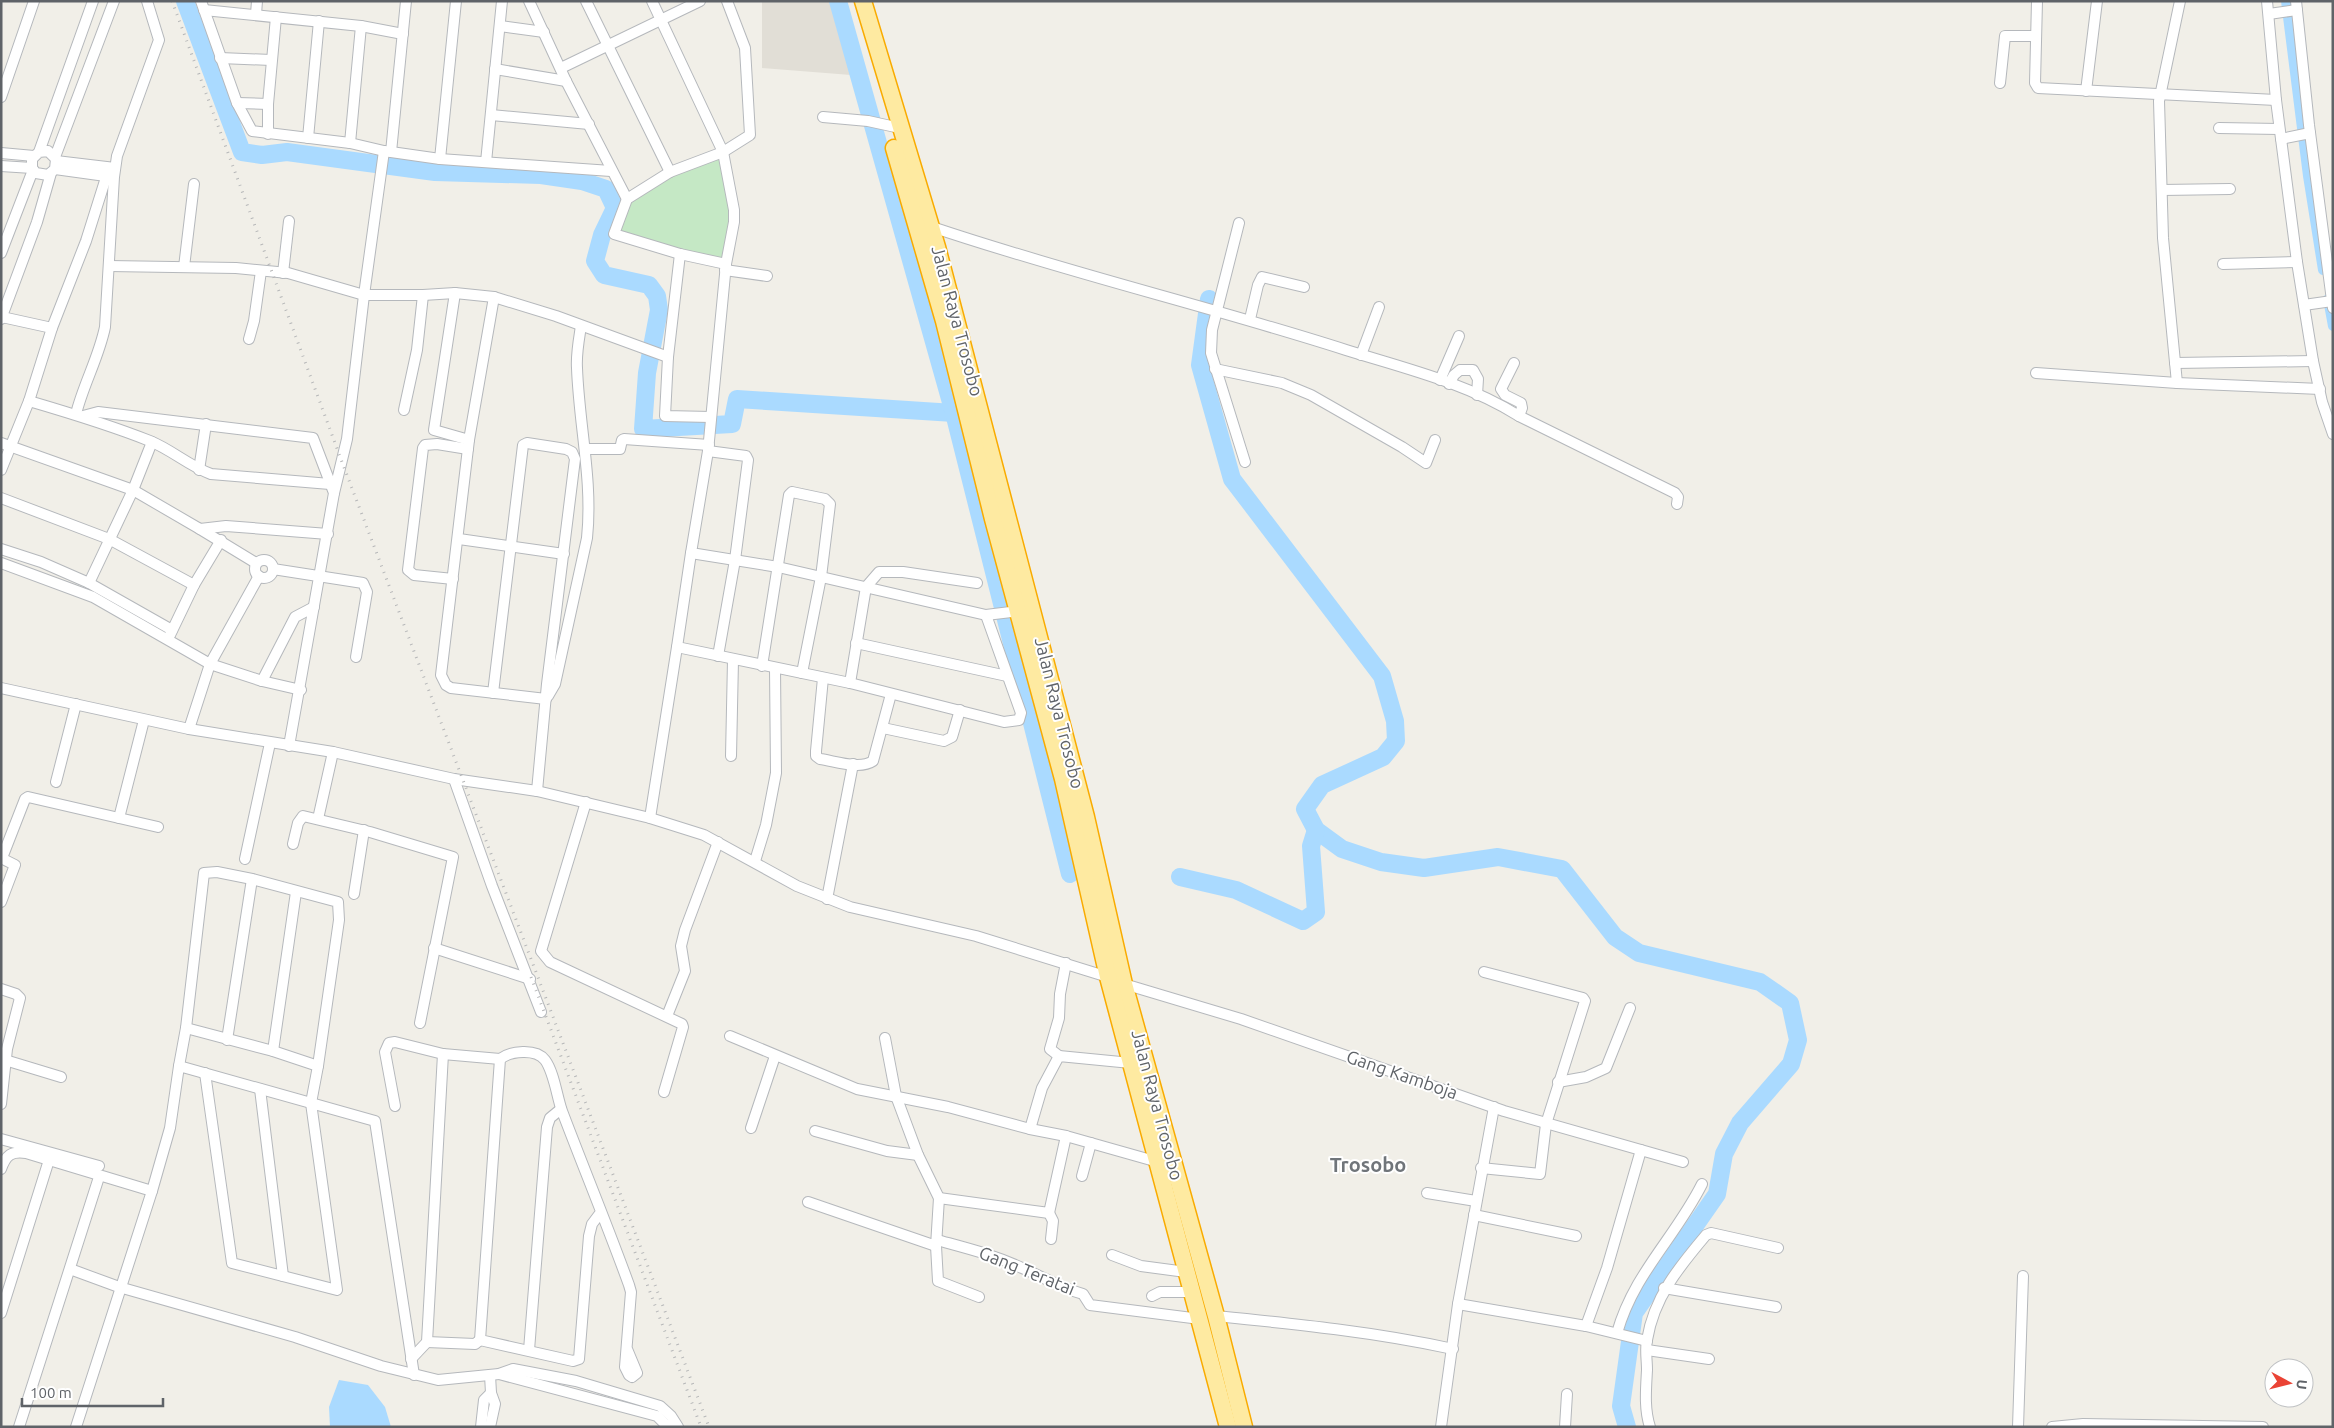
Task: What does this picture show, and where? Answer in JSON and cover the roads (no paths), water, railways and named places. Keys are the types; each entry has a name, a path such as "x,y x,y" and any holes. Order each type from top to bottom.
{"highway":[{"name":"Jalan Raya Trosobo","path":"852,1 884,124 944,321 1017,612 1124,984 1208,1318 1228,1427"},
{"name":"Jalan Raya Trosobo","path":"863,1 884,124 932,227 1081,798 1089,865"},
{"name":"Jalan Raya Trosobo","path":"1094,883 1108,977 1186,1272 1193,1292 1208,1318 1244,1427"}],"street":[{"path":"1,97 34,1"},
{"path":"1,253 93,1"},
{"path":"52,328 2,318 37,222 54,165 114,1"},
{"path":"1,470 6,444 29,402 52,328 118,156 159,39 146,1"},
{"path":"256,14 257,1"},
{"path":"289,746 301,690 328,534 332,488 347,439 364,295 403,34 406,1"},
{"path":"440,159 456,1"},
{"path":"486,162 502,1"},
{"path":"530,1 566,80 627,199"},
{"path":"586,1 670,172"},
{"path":"650,818 709,448 726,267 734,222 734,210 723,152 652,1"},
{"path":"561,68 700,1"},
{"path":"727,1 744,48 751,131 749,137 723,152 670,172 627,199 614,235 726,267 767,276"},
{"path":"2037,1 2036,87 2276,100"},
{"path":"2086,91 2097,1"},
{"path":"2177,383 2163,238 2160,95 2180,1"},
{"path":"2267,1 2271,14 2276,100 2297,262 2307,305 2313,361 2333,434"},
{"path":"403,34 361,26 276,17 202,6 237,103 250,130 268,134 350,143 384,157 611,171"},
{"path":"2271,14 2295,7 2308,134 2331,304 2307,305"},
{"path":"268,134 271,60 276,17"},
{"path":"308,138 320,22"},
{"path":"350,143 361,26"},
{"path":"500,26 544,32"},
{"path":"2000,83 2005,36 2036,36"},
{"path":"220,58 271,60"},
{"path":"495,69 566,80"},
{"path":"237,103 268,104"},
{"path":"491,115 589,124"},
{"path":"823,117 884,124"},
{"path":"2218,128 2282,135 2308,134"},
{"path":"1,153 36,154 48,151 54,165"},
{"path":"1,166 33,169 44,176 54,165"},
{"path":"54,165 111,172"},
{"path":"79,415 81,393 103,338 109,266 111,172"},
{"path":"184,267 194,184"},
{"path":"2162,190 2230,189"},
{"path":"282,273 289,221"},
{"path":"1239,223 1215,310 1211,344 1212,359 1246,462"},
{"path":"932,227 1198,306 1250,319 1445,382 1496,401 1519,416 1675,493 1678,497 1677,504"},
{"path":"680,254 666,356 665,416 710,423"},
{"path":"2223,264 2297,262"},
{"path":"109,266 184,267 282,273 364,295 455,293 494,297 556,316 666,356"},
{"path":"249,339 254,321 261,271"},
{"path":"1250,319 1258,285 1262,277 1304,287"},
{"path":"455,293 434,430 468,445"},
{"path":"404,410 417,350 423,295"},
{"path":"494,297 468,445 441,675 446,685 451,688 546,699"},
{"path":"1361,355 1379,307"},
{"path":"546,699 553,691 555,684 587,538 589,511 585,449 576,367 581,326"},
{"path":"1445,382 1459,336"},
{"path":"2175,363 2313,361"},
{"path":"1514,363 1501,390 1505,395 1521,402 1522,408 1519,416"},
{"path":"1215,369 1282,383 1311,395 1402,447 1426,463 1436,440"},
{"path":"1445,382 1460,370 1473,370 1478,379 1477,394"},
{"path":"2036,373 2177,383 2320,389"},
{"path":"29,402 79,415 152,442 199,470 230,476 332,488"},
{"path":"79,415 98,412 312,437 332,488"},
{"path":"199,470 206,424"},
{"path":"585,449 620,449 624,439 709,448 748,458 735,560 718,656"},
{"path":"89,583 133,490 152,442"},
{"path":"493,693 522,449 524,444 527,443 566,449 574,454 572,488 546,699 537,790"},
{"path":"6,444 133,490 221,540 256,563"},
{"path":"453,579 414,576 408,570 423,448 425,445 437,444 468,445"},
{"path":"762,666 789,493 825,499 830,504 821,577 802,673"},
{"path":"1,498 109,539 194,585"},
{"path":"200,529 226,526 328,534"},
{"path":"458,538 564,554"},
{"path":"167,640 194,585 221,540"},
{"path":"1,549 41,562 89,583 172,630"},
{"path":"691,553 778,567 986,615 1017,612"},
{"path":"256,563 263,559 267,560 273,569 360,581 366,586 367,592 356,657"},
{"path":"1,563 93,597 210,664 262,681 301,690"},
{"path":"256,563 255,570 259,576 268,577 273,569"},
{"path":"850,683 866,587 879,572 892,570 977,583"},
{"path":"189,729 210,664 259,576"},
{"path":"262,681 295,617 314,607"},
{"path":"677,647 850,683 1004,722 1019,720 1021,713 986,615"},
{"path":"856,643 1007,676"},
{"path":"731,756 733,660"},
{"path":"755,861 766,825 776,773 775,668"},
{"path":"824,678 815,754 820,759 853,764 866,764 873,761 891,694"},
{"path":"1,688 189,729 333,752 454,779 537,790 650,818 688,829 718,842 797,886 850,907 976,936 1108,977"},
{"path":"56,782 76,704"},
{"path":"883,728 944,741 952,737 960,710"},
{"path":"119,818 144,720"},
{"path":"245,858 270,743"},
{"path":"318,819 333,752"},
{"path":"827,899 853,764"},
{"path":"454,779 492,886 530,979 541,1012"},
{"path":"1,902 15,867 12,862 1,858 28,797 158,828"},
{"path":"586,802 540,946 541,953 550,962 667,1016 683,1026 664,1092"},
{"path":"293,844 301,816 364,830 453,857 420,1023"},
{"path":"354,894 364,830"},
{"path":"667,1016 685,971 682,946 684,930 718,842"},
{"path":"76,1427 119,1287 152,1191 170,1128 186,1028 204,874 217,872 252,879 338,902 338,920 318,1066 311,1103 337,1290 232,1263 204,1073"},
{"path":"228,1040 252,879"},
{"path":"273,1051 296,892"},
{"path":"434,948 530,979"},
{"path":"1066,963 1060,994 1059,1018 1050,1049 1059,1056 1130,1063"},
{"path":"1481,1168 1539,1174 1546,1124 1584,998 1484,972"},
{"name":"Gang Kamboja","path":"1124,984 1241,1019 1546,1124 1683,1162"},
{"path":"1,988 18,995 20,999 5,1060 1,1104"},
{"path":"1558,1082 1586,1077 1606,1068 1630,1008"},
{"path":"186,1028 273,1051 318,1066"},
{"path":"730,1036 857,1089 948,1107 1030,1129 1066,1136 1158,1162"},
{"path":"885,1038 896,1096 918,1155 939,1198 936,1243 938,1281 979,1296"},
{"path":"394,1106 385,1052 387,1045 395,1042 443,1054 500,1059 506,1054 519,1051 545,1059 561,1108 631,1292 627,1349"},
{"path":"411,1359 427,1342 443,1054"},
{"path":"751,1128 775,1056"},
{"path":"1030,1129 1042,1088 1059,1056"},
{"path":"427,1342 475,1344 480,1340 500,1059"},
{"path":"5,1060 61,1077"},
{"path":"179,1066 375,1121 414,1375"},
{"path":"260,1089 283,1276"},
{"path":"1441,1427 1458,1304 1481,1168 1494,1107"},
{"path":"529,1350 547,1127 550,1118 561,1108"},
{"path":"815,1131 887,1151 918,1155"},
{"path":"1051,1239 1053,1221 1049,1212 1066,1136"},
{"path":"1,1139 152,1191"},
{"path":"1082,1176 1091,1143"},
{"path":"1586,1326 1608,1268 1641,1150"},
{"path":"1,1169 5,1158 14,1152 99,1172"},
{"path":"1,1313 49,1160"},
{"path":"19,1427 99,1172"},
{"path":"1620,1334 1622,1315 1638,1282 1692,1205 1702,1184"},
{"path":"1427,1193 1476,1201"},
{"path":"939,1198 1049,1212"},
{"path":"808,1202 936,1243"},
{"path":"480,1340 573,1361 578,1360 580,1356 588,1242 592,1224 601,1212"},
{"path":"1474,1215 1576,1236"},
{"path":"1650,1427 1646,1402 1645,1344 1664,1288 1681,1264 1709,1233 1778,1248"},
{"name":"Gang Teratai","path":"936,1243 978,1251 1021,1267 1067,1290 1083,1294 1090,1305 1208,1318"},
{"path":"1112,1255 1141,1266 1186,1272"},
{"path":"70,1269 119,1287 295,1337 414,1375 438,1380 495,1375 513,1368 576,1381 671,1416 674,1426"},
{"path":"2018,1427 2023,1276"},
{"path":"1664,1288 1776,1307"},
{"path":"1152,1296 1160,1292 1193,1292"},
{"path":"1458,1304 1586,1326 1620,1334 1645,1344 1709,1359"},
{"path":"1208,1318 1307,1325 1406,1339 1453,1349"},
{"path":"481,1427 484,1400 491,1393 495,1375"},
{"path":"495,1375 575,1395 659,1411"},
{"path":"575,1395 576,1381"},
{"path":"490,1427 495,1404 491,1393"},
{"path":"1565,1427 1567,1394"},
{"path":"659,1411 659,1427"},
{"path":"2052,1427 2083,1424 2263,1427"}],"water":[{"path":"339,1380 368,1385 385,1407 391,1427 330,1427 329,1407"}],"waterway":[{"path":"185,1 242,152 262,155 287,152 435,172 541,175 582,181 606,189 615,208 602,235 595,261 604,275 649,285 657,296 659,310 647,373 643,429 732,424 737,399 954,413"},
{"path":"838,1 954,413 1070,874"},
{"path":"2286,1 2308,176 2323,270"},
{"path":"1209,299 1200,365 1232,479 1382,676 1395,721 1396,741 1383,757 1322,785 1305,809 1316,830 1342,849 1381,862 1424,868 1498,857 1562,869 1615,937 1639,953 1760,982 1790,1003 1798,1040 1791,1064 1740,1123 1724,1154 1717,1194 1634,1313 1621,1406 1627,1427"},
{"path":"2328,299 2333,326"},
{"path":"1180,877 1236,890 1303,921 1316,912 1311,846 1316,830"}],"railway":[{"path":"172,1 342,462 709,1427"},
{"path":"531,977 701,1427"}],"district":[{"name":"Trosobo","path":"1368,1165"}]}
